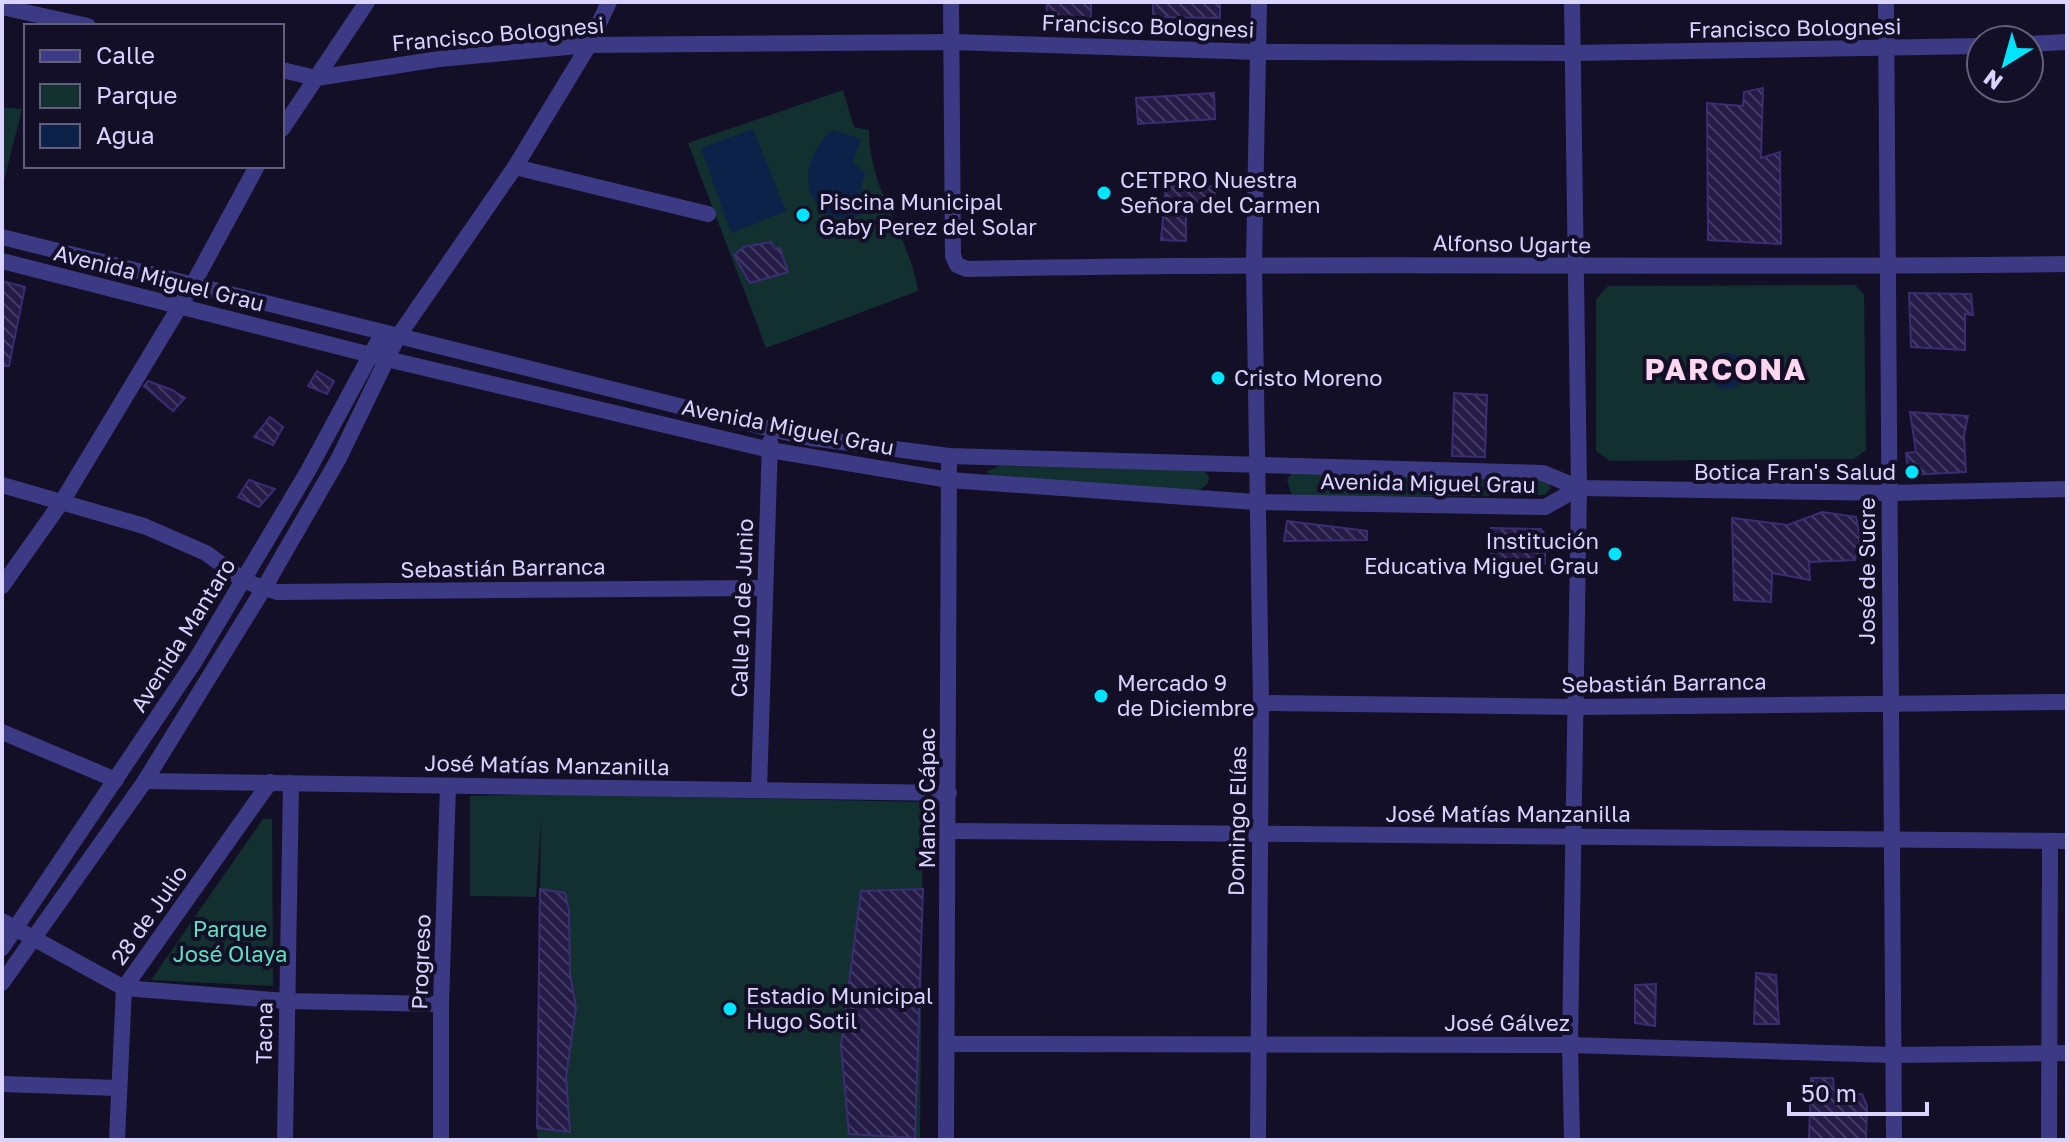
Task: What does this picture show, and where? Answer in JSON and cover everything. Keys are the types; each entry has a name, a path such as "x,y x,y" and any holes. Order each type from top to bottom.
{"street":[{"path":"284,126 367,2"},
{"name":"Avenida Mantaro","path":"2,948 9,924 116,780 244,581 308,471 369,355 390,336 515,167 589,45 609,2"},
{"path":"951,2 953,42"},
{"name":"Domingo Elías","path":"1258,1140 1261,703 1255,502 1258,463 1254,263 1259,2"},
{"path":"1572,2 1579,488 1570,1045 1572,1140"},
{"name":"José de Sucre","path":"1886,2 1894,1140"},
{"path":"2,7 79,24"},
{"name":"Francisco Bolognesi","path":"316,78 439,59 589,45 953,42 1259,52 1573,53 1965,47"},
{"name":"Alfonso Ugarte","path":"953,42 953,256 957,265 967,269 1254,263 1889,267 2067,264"},
{"path":"2045,43 2067,42"},
{"path":"284,70 316,78"},
{"path":"515,167 708,214"},
{"path":"2,586 63,500 192,286 256,168"},
{"name":"Avenida Miguel Grau","path":"2,237 771,429 811,438 949,456 1543,473 1579,488 1888,493 2067,489"},
{"name":"Avenida Miguel Grau","path":"2,261 369,355 770,450 949,480 1255,502 1545,507 1579,488"},
{"path":"2,983 145,781 264,588 339,458 387,359 390,336"},
{"name":"Calle 10 de Junio","path":"759,789 771,429"},
{"name":"Manco Cápac","path":"946,1140 949,456"},
{"name":"Sebastián Barranca","path":"2,485 63,500 144,526 206,553 244,581 277,592 764,588"},
{"name":"Sebastián Barranca","path":"1261,703 1577,707 2067,702"},
{"path":"2,732 116,780"},
{"name":"José Matías Manzanilla","path":"145,781 949,793"},
{"name":"28 de Julio","path":"117,1140 124,988 270,782"},
{"name":"Tacna","path":"285,1140 291,783"},
{"name":"Progreso","path":"441,1140 441,1004 448,786"},
{"name":"José Matías Manzanilla","path":"949,831 2058,841"},
{"path":"2049,1140 2058,1053 2058,841"},
{"path":"9,924 124,988 286,1001 441,1004"},
{"name":"José Gálvez","path":"947,1044 1570,1045 1892,1055 2058,1053"},
{"path":"2,1084 117,1088"}],"green space":[{"name":"Piscina Municipal Gaby Perez del Solar","path":"843,90 854,127 869,130 875,173 907,250 918,291 766,348 688,143"},
{"path":"2,107 22,109 2,188"},
{"path":"1855,285 1864,294 1866,450 1854,459 1610,461 1596,451 1596,299 1608,286"},
{"path":"999,466 1204,470 1209,477 1208,483 1199,491 995,478 986,472"},
{"path":"1294,470 1546,480 1551,487 1545,495 1297,498 1291,494 1287,480"},
{"name":"Estadio Municipal Hugo Sotil","path":"542,794 923,802 920,1140 537,1140 541,820 536,897 470,896 470,796"},
{"name":"Parque José Olaya","path":"263,819 272,819 273,986 151,980"}],"water":[{"path":"753,129 786,211 731,233 701,148"},
{"path":"832,130 861,139 853,162 865,173 860,193 875,203 859,215 843,218 829,214 817,204 810,189 809,171 816,151"},
{"path":"1727,353 1740,358 1745,371 1740,384 1727,389 1714,384 1709,371 1714,358"}],"building":[{"path":"1047,2 1091,2 1091,21 1046,20"},
{"path":"1153,2 1220,2 1220,18 1153,17"},
{"path":"1763,88 1761,158 1780,152 1781,244 1708,240 1707,103 1743,106 1744,92"},
{"path":"1214,93 1215,119 1138,124 1136,98"},
{"path":"1166,186 1215,186 1214,208 1186,208 1186,241 1161,240"},
{"path":"771,242 775,249 780,248 788,272 750,283 734,255 744,247"},
{"path":"2,281 25,287 9,366 2,366"},
{"path":"1909,293 1971,294 1973,315 1965,314 1965,350 1911,347"},
{"path":"317,371 334,381 327,394 308,386"},
{"path":"148,381 185,398 173,411 144,386"},
{"path":"1454,393 1487,395 1485,457 1452,456"},
{"path":"1910,412 1968,416 1964,435 1966,472 1908,475 1906,453 1916,452"},
{"path":"270,417 283,427 273,445 254,437"},
{"path":"249,480 275,489 259,507 238,497"},
{"path":"1822,512 1856,517 1860,538 1855,560 1809,562 1810,580 1772,573 1771,602 1734,600 1732,518 1788,525"},
{"path":"1287,521 1367,531 1367,540 1284,541"},
{"path":"1491,528 1541,529 1545,534 1545,564 1491,564"},
{"path":"540,889 565,893 569,911 570,974 576,1008 566,1077 570,1132 537,1128"},
{"path":"923,889 915,1138 849,1134 841,1045 861,891"},
{"path":"1756,973 1776,975 1779,1024 1754,1024"},
{"path":"1656,984 1655,1026 1635,1023 1635,985"},
{"path":"1811,1078 1833,1078 1834,1089 1845,1091 1846,1095 1862,1094 1867,1106 1866,1140 1809,1140"}],"place":[{"name":"CETPRO Nuestra Señora del Carmen","path":"1104,193"},
{"name":"Piscina Municipal Gaby Perez del Solar","path":"803,215"},
{"name":"Cristo Moreno","path":"1218,378"},
{"name":"Botica Fran's Salud","path":"1912,472"},
{"name":"Institución Educativa Miguel Grau","path":"1615,554"},
{"name":"Mercado 9 de Diciembre","path":"1101,696"},
{"name":"Estadio Municipal Hugo Sotil","path":"730,1009"}],"district":[{"name":"PARCONA","path":"1726,370"}]}
